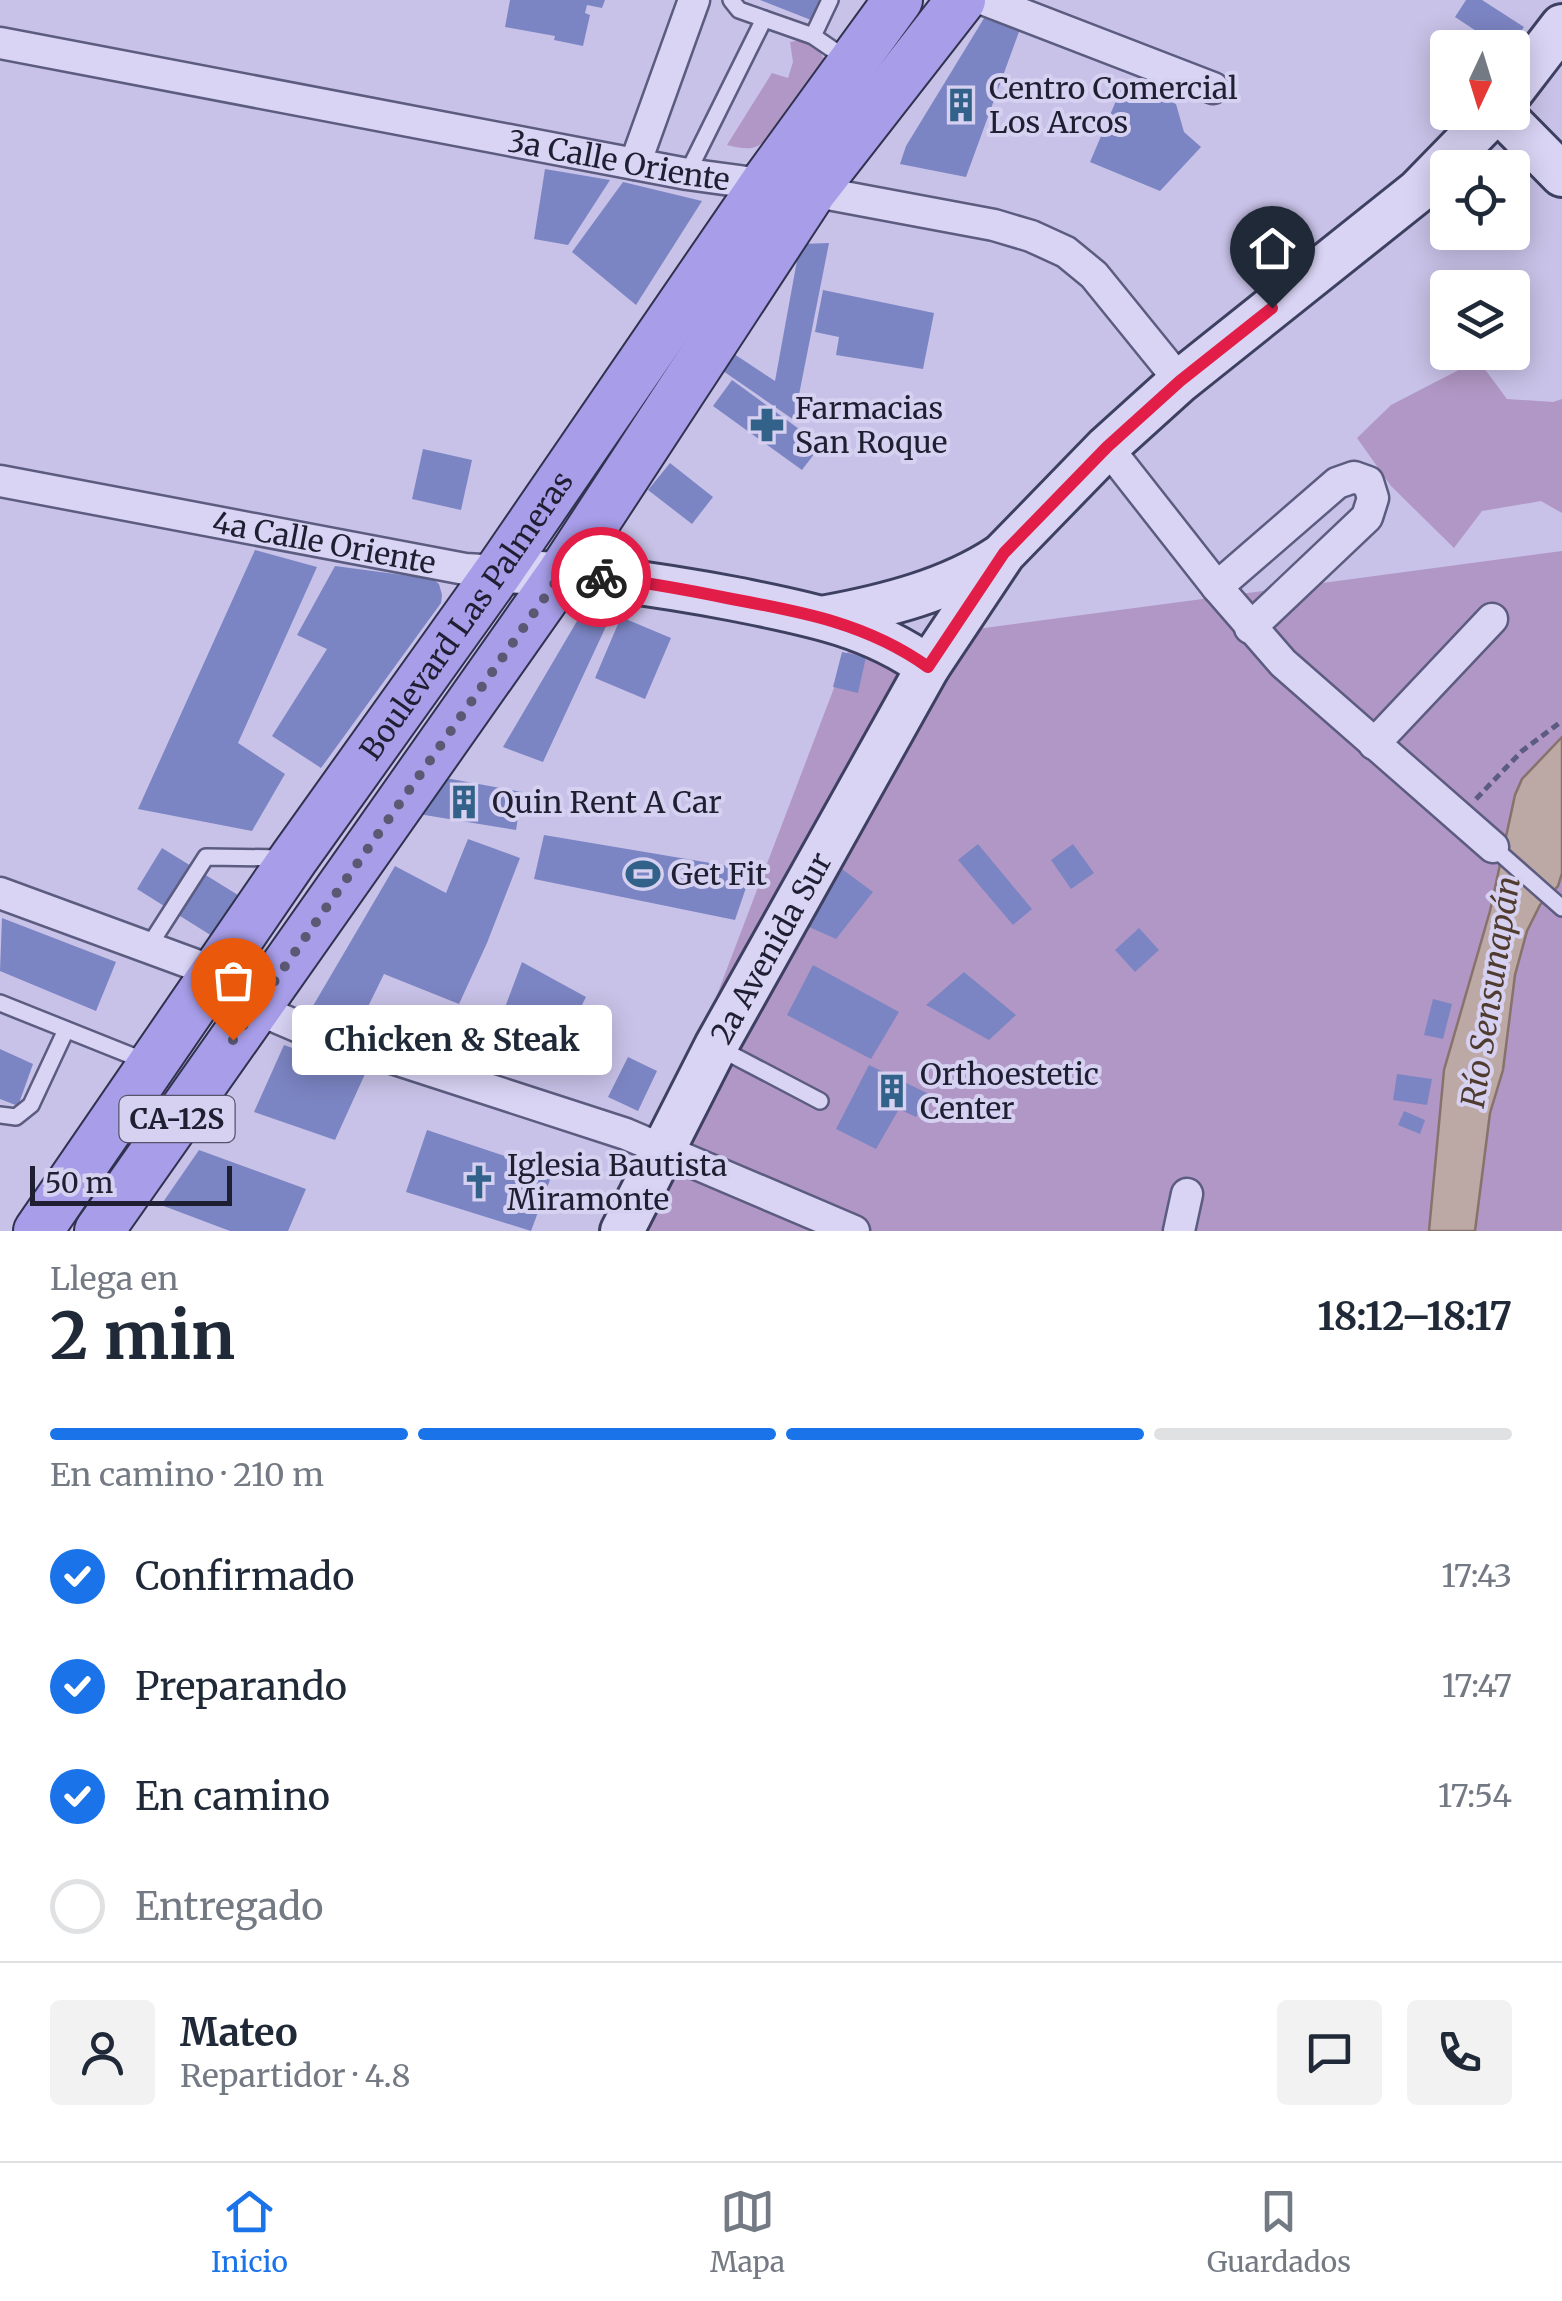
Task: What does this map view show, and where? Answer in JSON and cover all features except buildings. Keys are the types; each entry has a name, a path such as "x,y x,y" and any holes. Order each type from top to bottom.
{"main road":[{"name":"Boulevard Las Palmeras","path":"38,1231 294,858 499,572 765,183 898,0"},
{"path":"255,1008 562,573 812,190 961,0"},
{"name":"CA-12S","path":"99,1231 255,1008"}],"street":[{"path":"634,164 694,0"},
{"path":"985,0 1213,89"},
{"path":"1530,68 1562,26"},
{"name":"3a Calle Oriente","path":"0,44 687,174 812,190 994,225 1066,252 1094,275 1180,381"},
{"path":"1004,553 1107,447 1180,381 1418,192 1479,130"},
{"path":"1516,130 1562,175"},
{"path":"1107,447 1250,628 1283,663 1493,847"},
{"path":"1217,586 1336,483 1354,477 1368,482 1374,498 1367,518 1250,628"},
{"name":"4a Calle Oriente","path":"0,481 466,569 562,573 642,582 826,617 891,643 928,667"},
{"name":"4a Calle Oriente","path":"826,617 900,600 976,572 1004,553"},
{"name":"2a Avenida Sur","path":"622,1231 716,1046 928,667 1004,553"},
{"path":"1374,744 1492,619"},
{"path":"0,894 215,972 255,1008 306,1030 662,1149 854,1231"},
{"path":"1179,1231 1186,1194"}],"lane":[{"path":"730,0 740,10 812,36 851,63"},
{"path":"812,36 830,0"},
{"path":"687,174 764,19"},
{"path":"1493,847 1562,908"},
{"path":"149,946 206,857 294,858"},
{"path":"0,1003 153,1064"},
{"path":"0,1116 16,1116 30,1105 66,1030"},
{"path":"716,1046 820,1101"}],"path":[{"path":"1460,816 1522,750 1562,722"}],"shaded area":[{"path":"811,38 827,63 792,111 761,144 752,148 727,145 772,73 788,78 793,62 790,42"},
{"path":"1459,370 1485,370 1507,399 1562,399 1562,513 1541,501 1482,511 1454,548 1391,486 1357,438 1391,405"},
{"path":"1562,551 1562,1231 627,1231 850,646"}],"water":[{"name":"Río Sensunapán","path":"1562,737 1562,873 1558,886 1540,905 1527,931 1515,975 1503,1070 1490,1113 1475,1231 1429,1231 1444,1070 1490,911 1515,795 1522,779"}],"way so far":[{"path":"233,1040 562,573 601,577"}],"place":[{"name":"Centro Comercial Los Arcos","path":"961,105"},
{"name":"Farmacias San Roque","path":"767,425"},
{"name":"Quin Rent A Car","path":"464,802"},
{"name":"Get Fit","path":"643,874"},
{"name":"Chicken & Steak","path":"233,1040"},
{"name":"Orthoestetic Center","path":"892,1091"},
{"name":"Iglesia Bautista Miramonte","path":"479,1182"}],"route":[{"path":"601,577 826,617 901,648 928,667 1004,553 1107,447 1180,381 1272,308"}]}
